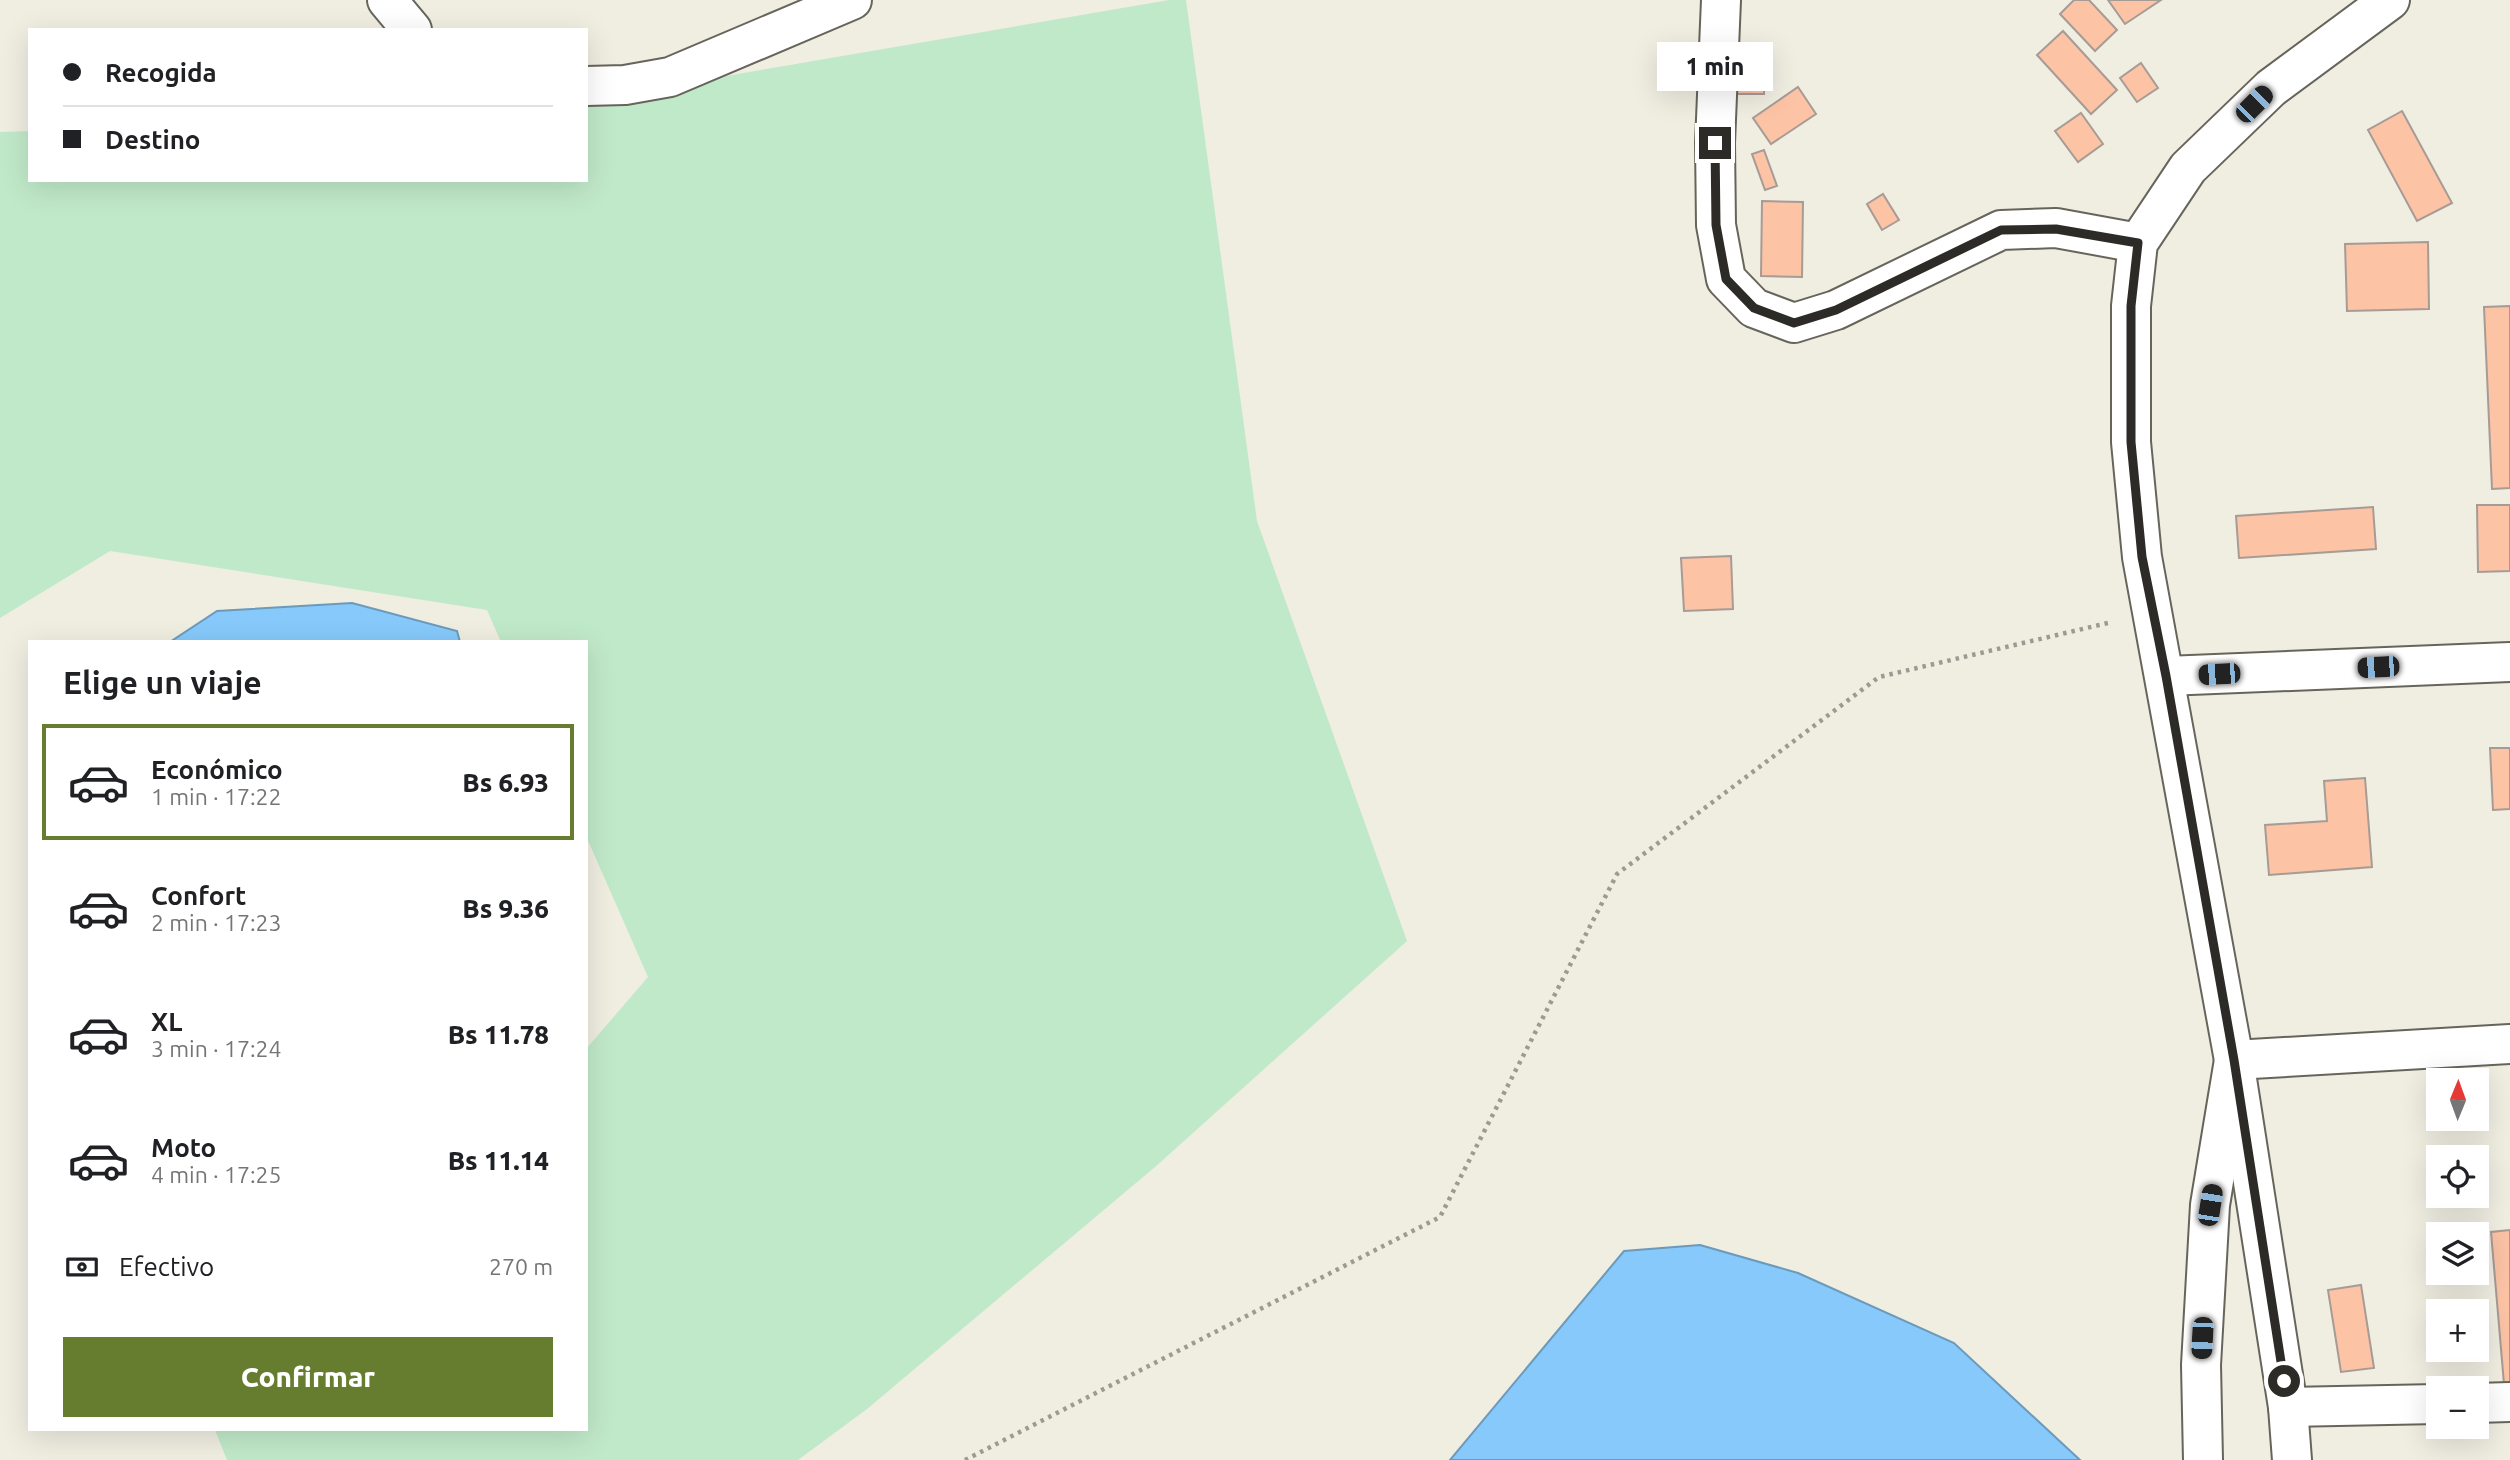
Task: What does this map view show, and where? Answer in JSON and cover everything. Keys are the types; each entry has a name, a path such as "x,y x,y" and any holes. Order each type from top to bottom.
{"street":[{"path":"387,0 410,28"},
{"path":"588,86 625,85 670,78 852,0"},
{"path":"1721,0 1715,143 1716,225 1726,279 1754,308 1794,323 1836,310 2001,230 2056,229 2138,243"},
{"path":"2292,1460 2288,1407 2234,1060 2166,676 2142,557 2131,442 2131,306 2138,243 2189,168 2270,88 2390,0"},
{"path":"2166,676 2510,662"},
{"path":"2234,1060 2510,1044"},
{"path":"2203,1460 2201,1365 2210,1205 2234,1060"},
{"path":"2489,1403 2510,1402"},
{"path":"2288,1407 2426,1404"}],"path":[{"path":"965,1460 1440,1217 1616,874 1879,677 2153,612"}],"green space":[{"path":"1169,0 1186,0 1257,521 1407,941 1155,1167 867,1409 798,1460 227,1460 215,1431 588,1431 588,1047 648,977 588,841 588,640 500,640 487,610 110,551 0,618 0,132 28,131 28,182 588,182 588,100"}],"water":[{"path":"352,603 457,631 459,640 173,640 217,611"},
{"path":"1700,1245 1798,1273 1954,1343 2080,1460 1450,1460 1624,1251"}],"building":[{"path":"2074,0 2089,0 2117,30 2095,51 2060,14"},
{"path":"2108,0 2161,0 2125,24"},
{"path":"2063,31 2117,90 2091,114 2037,55"},
{"path":"2141,63 2158,88 2137,102 2120,78"},
{"path":"1723,67 1764,67 1764,94 1723,94"},
{"path":"1798,87 1816,114 1771,144 1753,118"},
{"path":"2402,111 2452,203 2417,221 2368,130"},
{"path":"2081,113 2103,144 2078,162 2055,131"},
{"path":"1764,150 1777,186 1765,190 1752,154"},
{"path":"1883,194 1899,220 1882,230 1867,204"},
{"path":"1762,201 1803,202 1802,277 1761,276"},
{"path":"2428,242 2429,309 2347,311 2345,244"},
{"path":"2510,306 2510,488 2492,489 2484,307"},
{"path":"2477,505 2510,505 2510,571 2478,572"},
{"path":"2373,507 2376,549 2239,558 2236,516"},
{"path":"1731,556 1733,609 1684,611 1681,558"},
{"path":"2490,748 2510,748 2510,809 2493,810"},
{"path":"2365,778 2372,867 2269,875 2265,825 2327,821 2324,781"},
{"path":"2510,1230 2510,1384 2504,1384 2491,1232"},
{"path":"2361,1285 2374,1368 2341,1372 2328,1290"}],"route":[{"path":"1715,143 1716,225 1726,279 1754,308 1794,323 1836,310 2001,230 2056,229 2138,243 2131,306 2131,442 2142,557 2166,676 2234,1060 2284,1381"}]}
